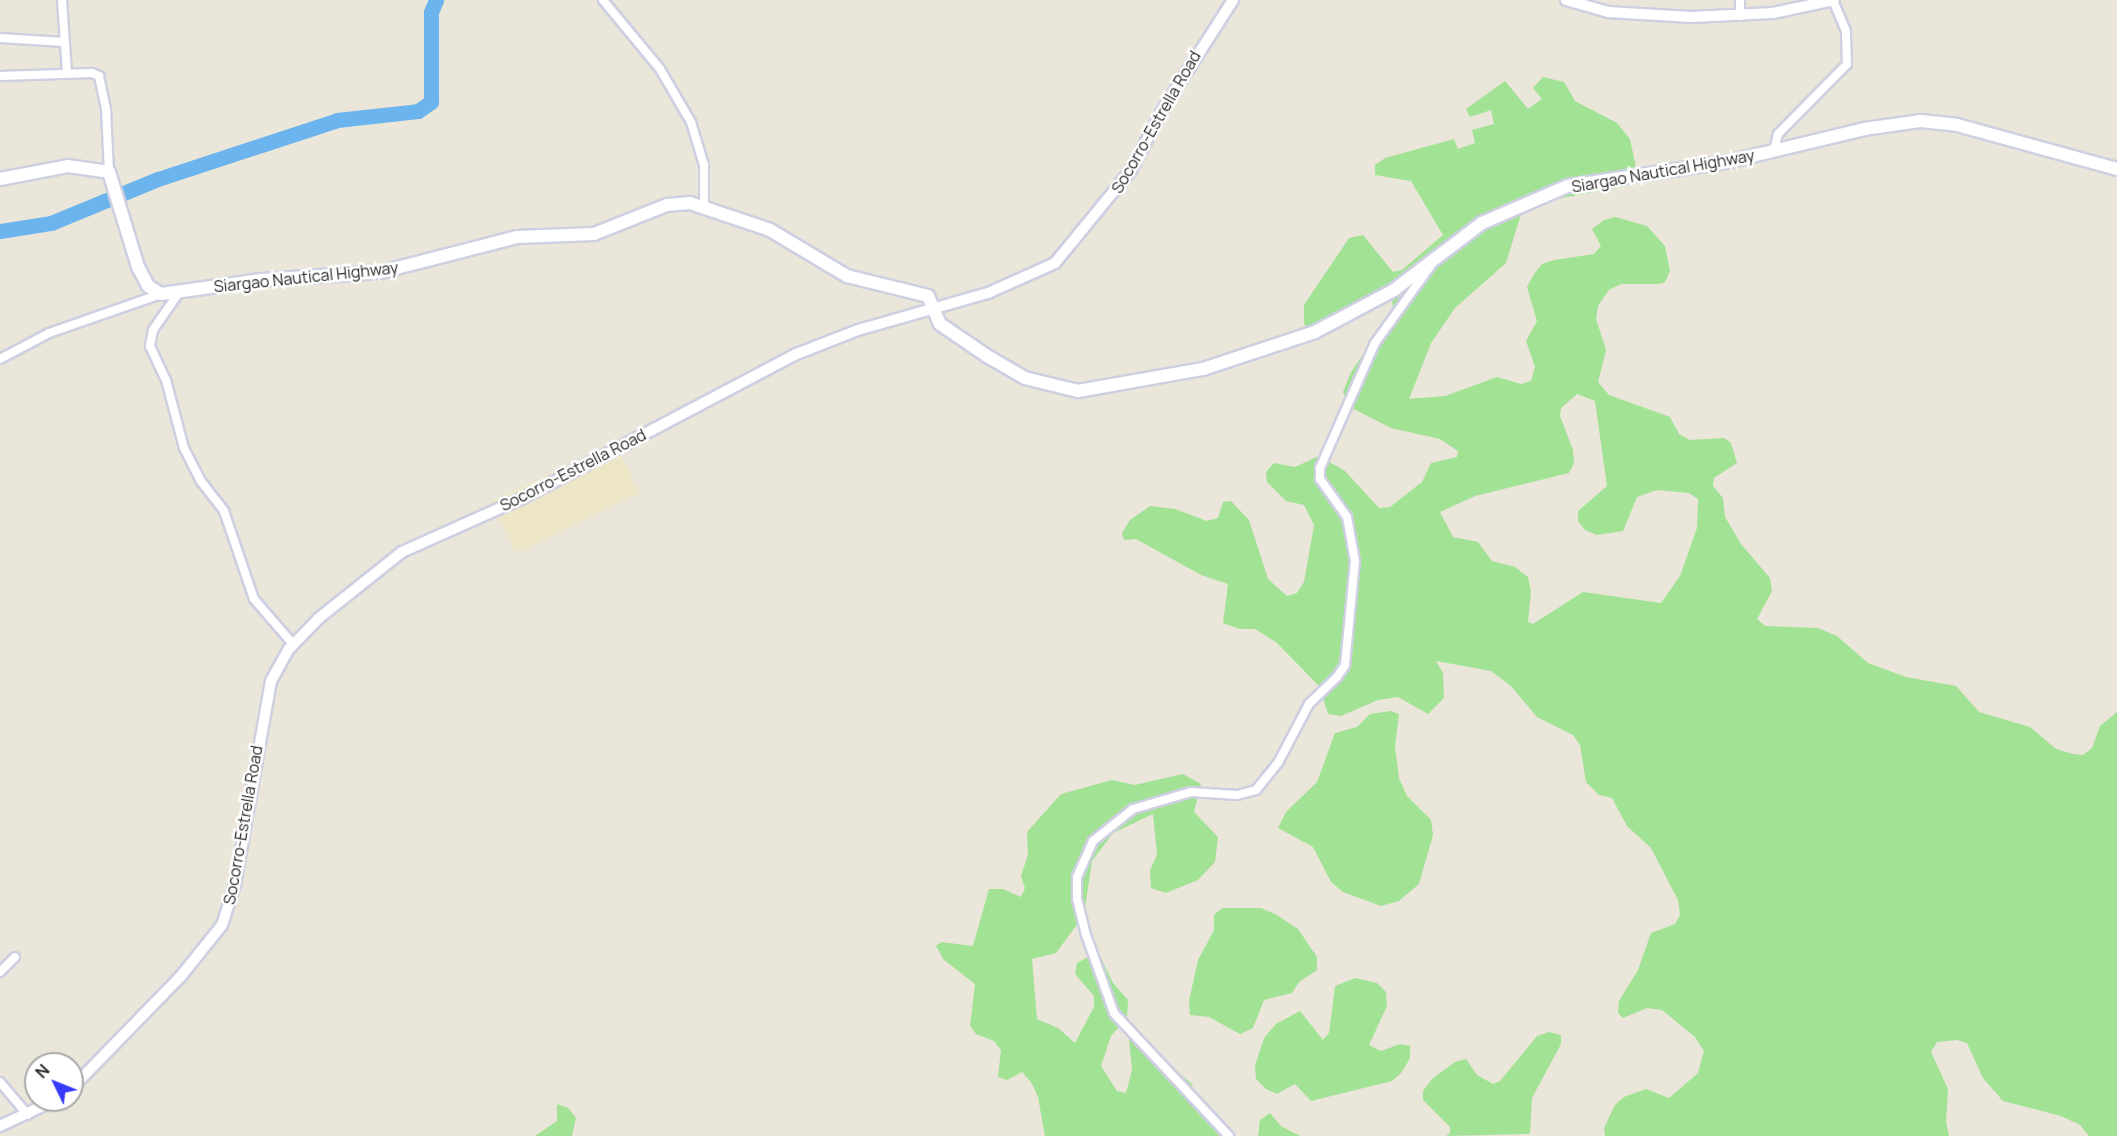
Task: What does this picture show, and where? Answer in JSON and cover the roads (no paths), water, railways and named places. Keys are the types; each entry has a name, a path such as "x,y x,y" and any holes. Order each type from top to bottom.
{"main road":[{"name":"Siargao Nautical Highway","path":"161,294 381,272 517,237 594,234 667,205 690,203 770,230 847,276 928,296 936,310 936,318 945,328 1013,372 1053,387 1077,390 1203,369 1292,341 1357,312 1432,264 1482,223 1568,186 1727,162 1887,124 1921,121 1957,124 2117,169"},
{"path":"0,179 68,166 111,178 143,279 161,294"}],"street":[{"path":"62,0 67,74"},
{"path":"603,0 660,69 691,122 704,165 704,208"},
{"name":"Socorro-Estrella Road","path":"84,1076 188,968 222,925 235,885 267,694 278,665 293,644 345,595 402,552 523,498 814,345 936,310 1028,278 1065,253 1131,170 1176,87 1233,0"},
{"path":"1566,0 1630,15 1740,16 1833,0 1846,31 1847,64 1778,134 1774,151"},
{"path":"1740,0 1740,16"},
{"path":"0,38 64,42"},
{"path":"0,76 92,73 101,80 111,178"},
{"path":"1228,1136 1114,1013 1086,935 1077,899 1077,877 1093,841 1133,808 1167,796 1200,792 1237,795 1256,790 1278,763 1309,704 1345,665 1355,561 1347,517 1320,479 1320,468 1375,343 1432,264"},
{"path":"180,291 153,330 150,346 166,380 184,448 200,480 224,511 254,599 293,644"},
{"path":"0,359 49,333 161,294"},
{"path":"0,972 15,957"},
{"path":"0,1082 28,1115"},
{"path":"0,1126 33,1112"}],"waterway":[{"path":"0,231 51,223 158,179 337,120 418,111 431,102 431,12 436,0"}]}
